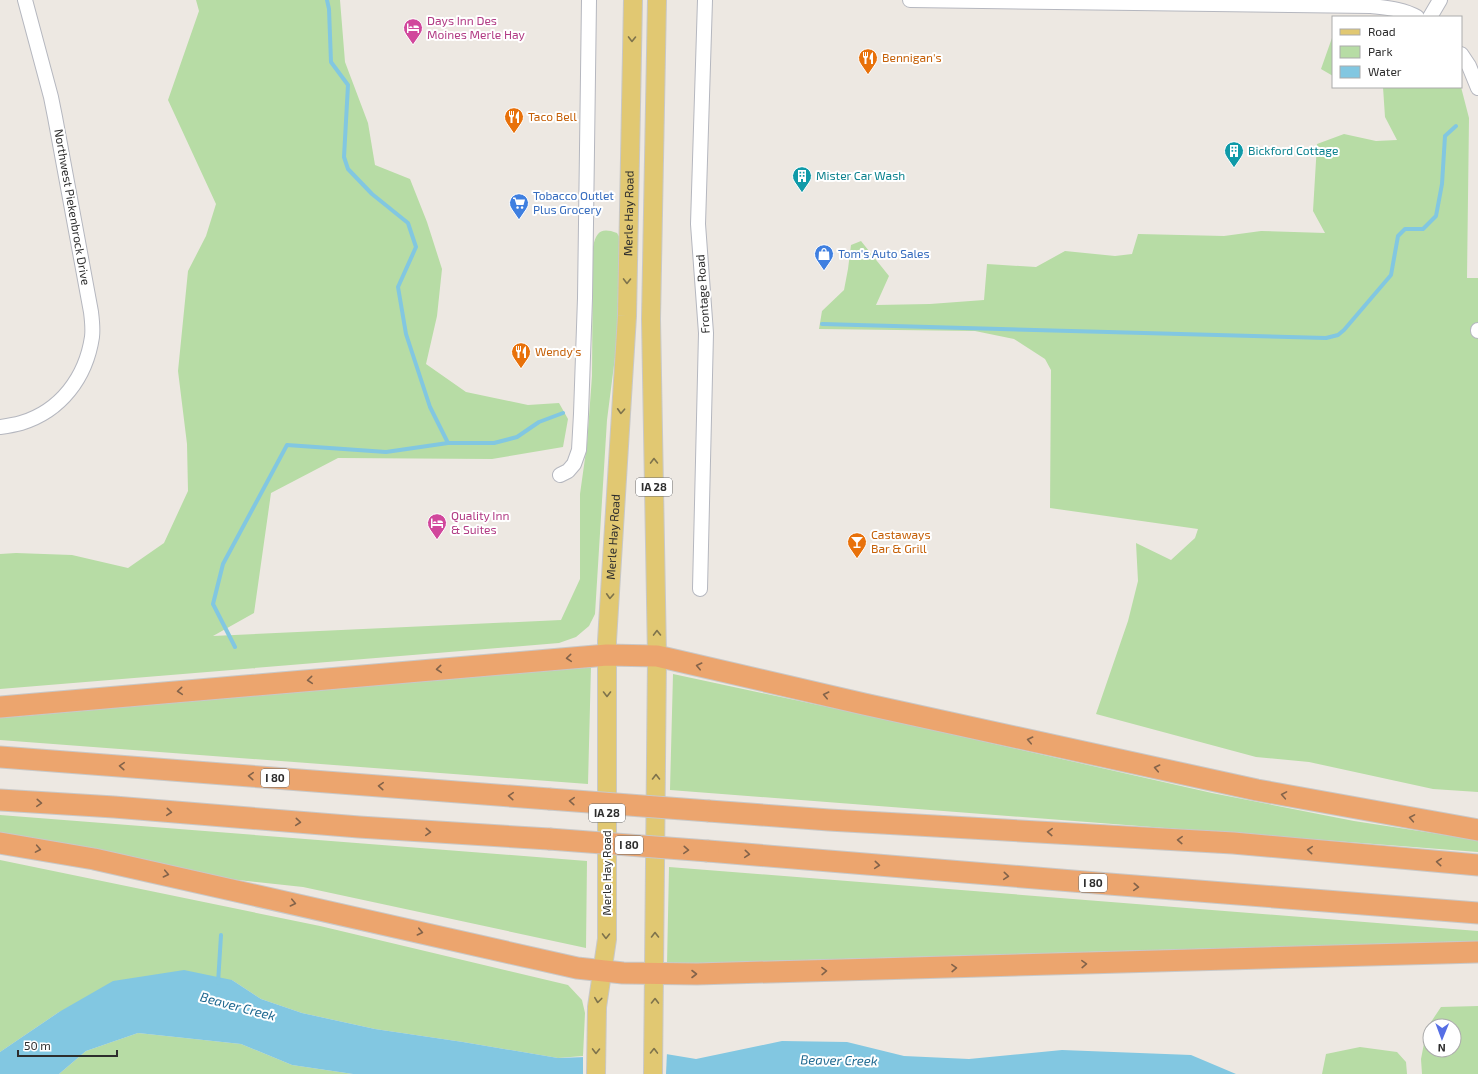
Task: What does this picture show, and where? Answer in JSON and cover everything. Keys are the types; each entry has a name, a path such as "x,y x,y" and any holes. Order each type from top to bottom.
{"highway":[{"path":"0,707 607,655 657,656 864,704 1257,790 1478,830"},
{"name":"I 80","path":"0,757 837,820 1233,843 1478,865"},
{"name":"I 80","path":"0,800 708,851 1478,913"},
{"path":"0,843 94,859 577,968 602,971 655,974 858,970 1478,952"}],"main road":[{"name":"Merle Hay Road","path":"596,1074 598,1007 607,939 607,641 626,316 633,0"},
{"name":"IA 28","path":"655,974 657,656 651,319 657,0"},
{"path":"653,1074 655,974"}],"street":[{"name":"Northwest Piekenbrock Drive","path":"0,427 22,423 43,413 55,406 70,392 85,366 92,336 91,312 51,97 25,0"},
{"path":"560,475 574,464 579,450 585,298 590,0"},
{"name":"Frontage Road","path":"700,589 706,333 698,224 705,0"},
{"path":"910,0 1371,6 1391,8 1409,12 1416,16"},
{"path":"1431,16 1440,0"},
{"path":"1462,56 1469,66 1478,88"}],"green space":[{"path":"196,0 340,0 345,62 368,123 375,165 410,179 427,222 442,269 437,316 426,364 466,392 528,405 559,403 568,419 563,447 492,459 338,458 271,493 254,613 213,636 561,620 580,579 580,494 587,444 592,376 593,247 600,232 611,231 617,233 622,242 619,326 607,420 595,614 589,626 576,637 559,643 0,689 0,554 16,553 72,555 128,568 164,543 188,491 187,444 178,371 188,271 206,236 216,204 168,100 199,11"},
{"path":"1332,38 1332,75 1321,69"},
{"path":"1383,88 1461,88 1469,118 1467,278 1478,278 1478,792 1433,789 1309,762 1256,757 1096,714 1128,621 1138,581 1136,543 1171,560 1195,538 1198,529 1050,508 1051,370 1045,359 1014,339 975,331 819,329 822,311 844,290 851,245 861,241 889,276 876,305 930,304 984,300 987,264 1036,267 1065,251 1115,256 1132,254 1138,234 1224,236 1261,231 1325,233 1313,211 1317,144 1344,134 1376,141 1397,140 1385,117"},
{"path":"591,666 588,784 0,740 0,718"},
{"path":"673,674 889,720 1212,793 1354,821 1478,840 1478,852 670,790"},
{"path":"0,815 587,861 586,948 303,887 229,879 0,833"},
{"path":"0,860 320,926 568,985 582,1000 585,1013 583,1056 558,1058 375,1029 302,1013 261,999 232,980 59,1012 0,1052"},
{"path":"669,867 1478,931 1478,941 667,964"},
{"path":"1478,1006 1478,1074 1422,1074 1421,1059 1422,1054 1422,1058 1462,1058 1462,1018 1434,1018 1441,1007"},
{"path":"138,1033 241,1044 292,1065 353,1074 59,1074 86,1051"},
{"path":"1360,1047 1397,1052 1406,1062 1407,1074 1322,1074 1326,1054"}],"water":[{"name":"Beaver Creek","path":"184,970 232,980 261,999 302,1013 375,1029 558,1058 666,1054 696,1059 782,1041 847,1042 904,1056 969,1059 1062,1050 1191,1055 1236,1074 353,1074 292,1065 241,1044 138,1033 86,1051 59,1074 0,1074 0,1052 59,1012 113,981"}],"pier":[{"path":"667,1052 666,1074 583,1074 583,1054"}],"waterway":[{"path":"327,0 329,9 331,62 348,85 344,157 348,169 372,194 408,223 416,247 398,287 406,334 430,407 448,443"},
{"path":"822,324 1326,338 1338,335 1391,275 1398,236 1405,229 1423,229 1436,216 1442,184 1445,136 1456,126"},
{"path":"235,647 213,604 223,564 287,445 386,452 448,443 494,443 517,437 539,422 563,413"},
{"path":"218,983 221,935"}],"place":[{"name":"Days Inn Des Moines Merle Hay","path":"413,45"},
{"name":"Bennigan's","path":"868,75"},
{"name":"Taco Bell","path":"514,134"},
{"name":"Bickford Cottage","path":"1234,168"},
{"name":"Mister Car Wash","path":"802,193"},
{"name":"Tobacco Outlet Plus Grocery","path":"519,220"},
{"name":"Tom's Auto Sales","path":"824,271"},
{"name":"Wendy's","path":"521,369"},
{"name":"Quality Inn & Suites","path":"437,540"},
{"name":"Castaways Bar & Grill","path":"857,559"}]}
